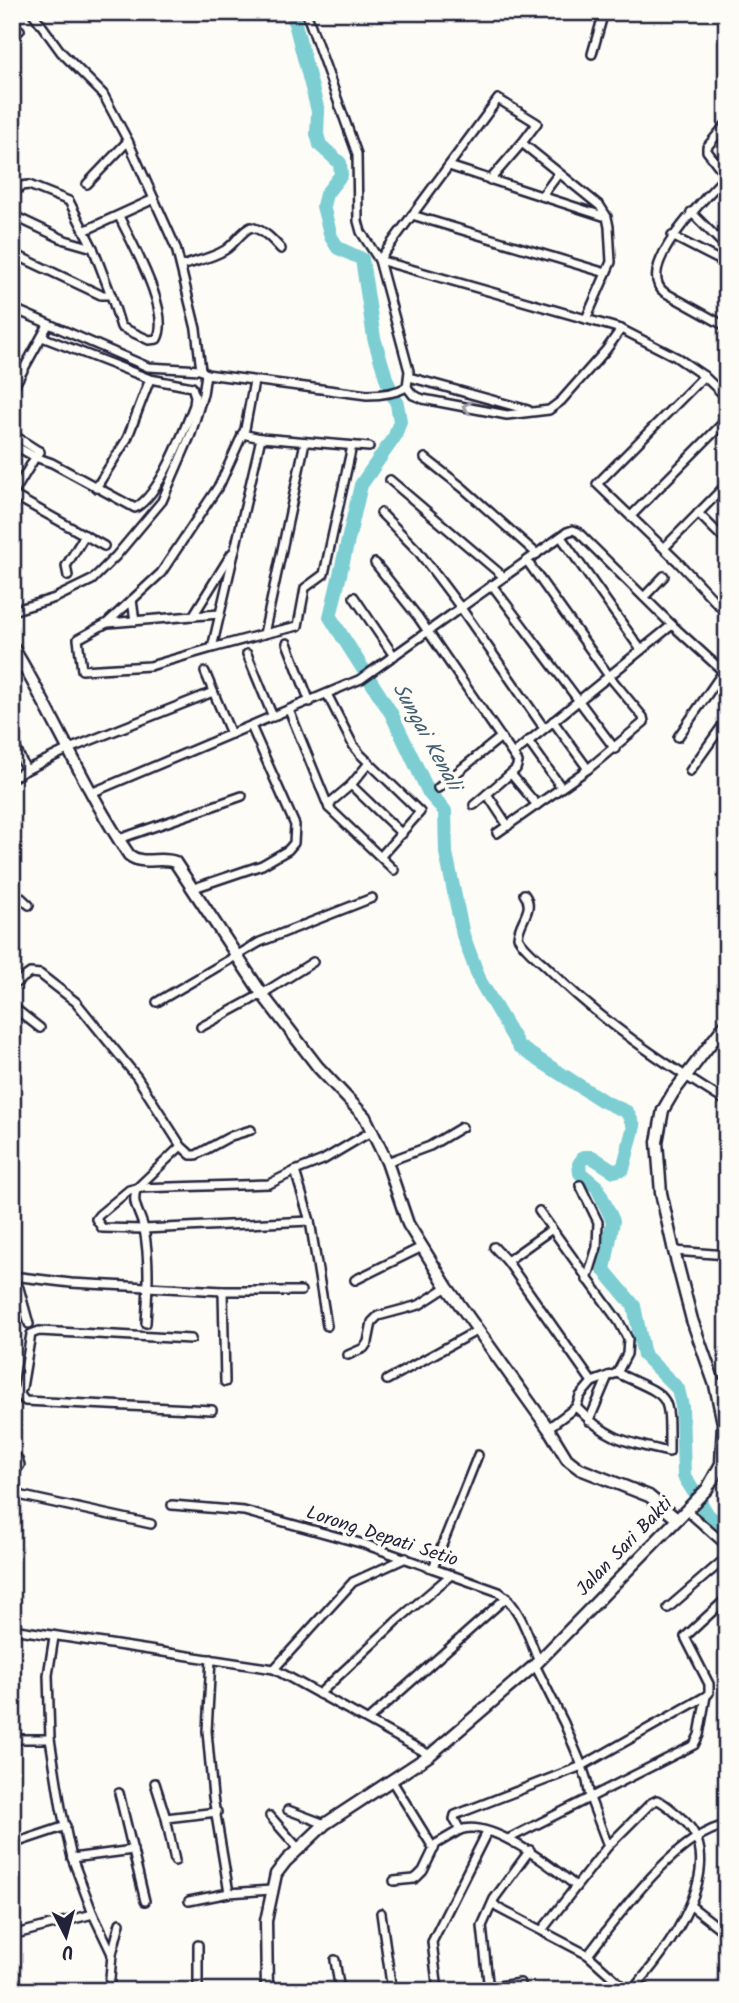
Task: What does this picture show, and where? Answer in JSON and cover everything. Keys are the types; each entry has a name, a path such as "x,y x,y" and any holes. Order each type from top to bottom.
{"main road":[{"path":"12,646 91,793 119,839 134,859 166,859 175,862 262,994 318,1067 351,1099 365,1117 387,1162 404,1213 422,1247 567,1459 580,1469 649,1496 677,1519"},
{"name":"Jalan Sari Bakti","path":"267,1991 265,1933 271,1890 276,1874 298,1848 325,1824 430,1755 537,1664 707,1489 721,1464 723,1423 715,1385 692,1320 674,1251 661,1194 657,1142 663,1110 727,1022"}],"street":[{"path":"12,611 55,598 92,580 162,501 191,434 203,394 204,372 181,265 128,141 103,94 61,52 32,12"},
{"path":"12,308 148,367 204,372 367,395 384,394 404,388 409,377 379,260 360,232 357,154 306,12"},
{"path":"593,54 604,12"},
{"path":"12,27 20,30 12,37"},
{"path":"379,260 498,99 537,123 491,180"},
{"path":"727,123 707,149 708,155 726,176 672,236 657,274 658,288 727,327"},
{"path":"87,184 128,141"},
{"path":"522,143 600,206 607,218 611,262 586,319"},
{"path":"449,166 607,218"},
{"path":"542,196 559,173"},
{"path":"12,195 25,185 69,201 86,230 102,267 121,327 149,340 157,339 160,324 157,302 119,216"},
{"path":"86,230 154,199"},
{"path":"691,212 727,248"},
{"path":"12,215 65,240 93,248"},
{"path":"412,215 606,273"},
{"path":"181,265 226,250 243,231 251,227 269,235 281,249"},
{"path":"672,236 727,264"},
{"path":"12,253 101,295 111,295"},
{"path":"379,260 621,329 676,357 704,376 727,398"},
{"path":"12,390 48,325"},
{"path":"404,388 423,399 507,415 549,410 561,401 621,329"},
{"path":"12,444 37,454 135,508 147,497 166,469 194,405 195,391 192,387 150,379 42,337"},
{"path":"704,376 597,484 726,610"},
{"path":"409,377 533,411"},
{"path":"96,488 127,439 150,379"},
{"path":"254,381 242,435 219,484 161,573 107,623 78,639 82,670 150,666 298,626 306,588 324,574 352,446"},
{"path":"631,516 727,419"},
{"path":"12,434 37,454"},
{"path":"242,435 369,447"},
{"path":"212,648 261,438"},
{"path":"264,634 305,442"},
{"path":"37,454 12,495 104,546"},
{"path":"425,458 537,554"},
{"path":"390,480 504,577"},
{"path":"664,548 727,484"},
{"path":"381,513 418,551 544,728"},
{"path":"698,513 727,542"},
{"path":"91,793 361,679 573,530 725,674 678,737"},
{"path":"68,576 66,566 85,535"},
{"path":"561,537 641,650"},
{"path":"193,616 236,546"},
{"path":"497,833 615,749 644,722 643,717 609,676 527,561"},
{"path":"375,563 428,632 513,754 518,767 474,805"},
{"path":"644,597 664,576"},
{"path":"492,585 615,749"},
{"path":"354,597 394,656"},
{"path":"132,600 135,621"},
{"path":"107,623 220,614"},
{"path":"513,754 672,625"},
{"path":"287,643 310,702"},
{"path":"247,654 273,717"},
{"path":"12,672 25,667"},
{"path":"205,672 231,734"},
{"path":"12,778 69,748 213,692"},
{"path":"327,694 353,745 419,809 419,816 381,856"},
{"path":"289,710 329,808 394,870"},
{"path":"690,771 727,719"},
{"path":"553,721 588,769"},
{"path":"194,888 262,865 288,850 294,843 295,825 251,726"},
{"path":"438,788 501,737"},
{"path":"12,740 26,770"},
{"path":"528,741 561,787"},
{"path":"329,808 332,801 351,785 369,763"},
{"path":"511,774 537,805"},
{"path":"351,785 402,834"},
{"path":"487,794 508,827"},
{"path":"119,839 242,796"},
{"path":"12,889 29,905"},
{"path":"524,894 529,907 519,930 522,943 583,1001 686,1077 727,1102"},
{"path":"157,1002 260,942 372,898"},
{"path":"201,1027 313,962"},
{"path":"12,986 30,973 36,973 76,1002 137,1077 181,1146 191,1155 196,1155 231,1136 251,1130"},
{"path":"12,1006 40,1028"},
{"path":"387,1162 430,1146 462,1127"},
{"path":"310,1221 144,1229 102,1228 96,1219 129,1190 137,1188 269,1184 323,1160 372,1131"},
{"path":"146,1322 149,1264 144,1229 134,1204 134,1194 181,1146"},
{"path":"295,1171 310,1221 327,1326"},
{"path":"580,1185 598,1222 597,1247 587,1280"},
{"path":"539,1211 619,1322 628,1339 627,1354 617,1373 592,1382 580,1396 576,1407 548,1428"},
{"path":"507,1261 552,1229"},
{"path":"355,1280 422,1247"},
{"path":"494,1247 507,1261 592,1382"},
{"path":"674,1251 727,1255"},
{"path":"12,1277 223,1291 301,1291"},
{"path":"12,1277 19,1288 29,1324"},
{"path":"348,1355 364,1348 372,1322 379,1316 419,1305 447,1287"},
{"path":"223,1291 225,1382"},
{"path":"387,1380 478,1330"},
{"path":"12,1404 22,1388 31,1334 39,1331 191,1339"},
{"path":"576,1407 589,1421 621,1441 669,1452 668,1402 661,1394 617,1373"},
{"path":"589,1421 608,1376"},
{"path":"715,1385 727,1381"},
{"path":"19,1393 26,1401 212,1410"},
{"path":"12,1454 20,1465 12,1476"},
{"path":"433,1568 478,1455"},
{"path":"12,1487 13,1491 23,1496 151,1524"},
{"name":"Lorong Depati Setio","path":"172,1504 244,1511 364,1544 499,1592 507,1598"},
{"path":"689,1507 727,1546"},
{"path":"668,1608 727,1557"},
{"path":"274,1669 353,1582 407,1558"},
{"path":"319,1694 399,1619 451,1575"},
{"path":"368,1720 507,1598 520,1618 582,1766 590,1798 608,1846"},
{"path":"509,1839 694,1745 699,1735 709,1684 685,1637 727,1598"},
{"path":"12,1629 274,1669 430,1755"},
{"path":"54,1637 48,1675 50,1739 61,1808 72,1858 93,1914 112,1954"},
{"path":"211,1659 207,1731 229,1893"},
{"path":"460,1830 454,1819 455,1815 582,1766 706,1696"},
{"path":"12,1739 50,1739"},
{"path":"391,1781 434,1849"},
{"path":"155,1783 175,1861"},
{"path":"119,1793 145,1901"},
{"path":"493,1903 587,1955 630,1991 673,1939 691,1906 698,1872 697,1836 684,1820 663,1802 651,1802 608,1846 542,1930"},
{"path":"288,1810 325,1824"},
{"path":"166,1818 217,1812"},
{"path":"270,1816 298,1848"},
{"path":"12,1844 66,1825"},
{"path":"587,1955 658,1870 697,1836 727,1825"},
{"path":"394,1881 414,1880 423,1871 436,1844 460,1830 473,1827 509,1839 530,1850 576,1885"},
{"path":"438,1991 432,1942 487,1832"},
{"path":"72,1858 133,1850"},
{"path":"489,1989 482,1932 493,1903 530,1850"},
{"path":"189,1901 229,1893 271,1890"},
{"path":"691,1906 727,1934"},
{"path":"381,1913 392,1991"},
{"path":"12,1935 93,1914"},
{"path":"109,1991 112,1954 120,1923"},
{"path":"198,1945 198,1991"},
{"path":"335,1960 340,1991"},
{"path":"461,1991 520,1983"},
{"path":"638,1984 650,1991"}],"waterway":[{"name":"Sungai Kenali","path":"292,12 318,111 317,134 320,145 340,163 341,175 326,194 323,206 331,237 338,248 362,259 374,338 397,404 400,421 395,436 361,485 330,617 391,713 429,793 445,811 446,853 463,935 480,981 519,1047 603,1101 627,1112 634,1126 623,1169 614,1171 592,1157 584,1157 579,1164 580,1173 597,1187 613,1221 604,1270 634,1306 644,1355 678,1389 682,1406 684,1476 708,1515 727,1528"}]}
